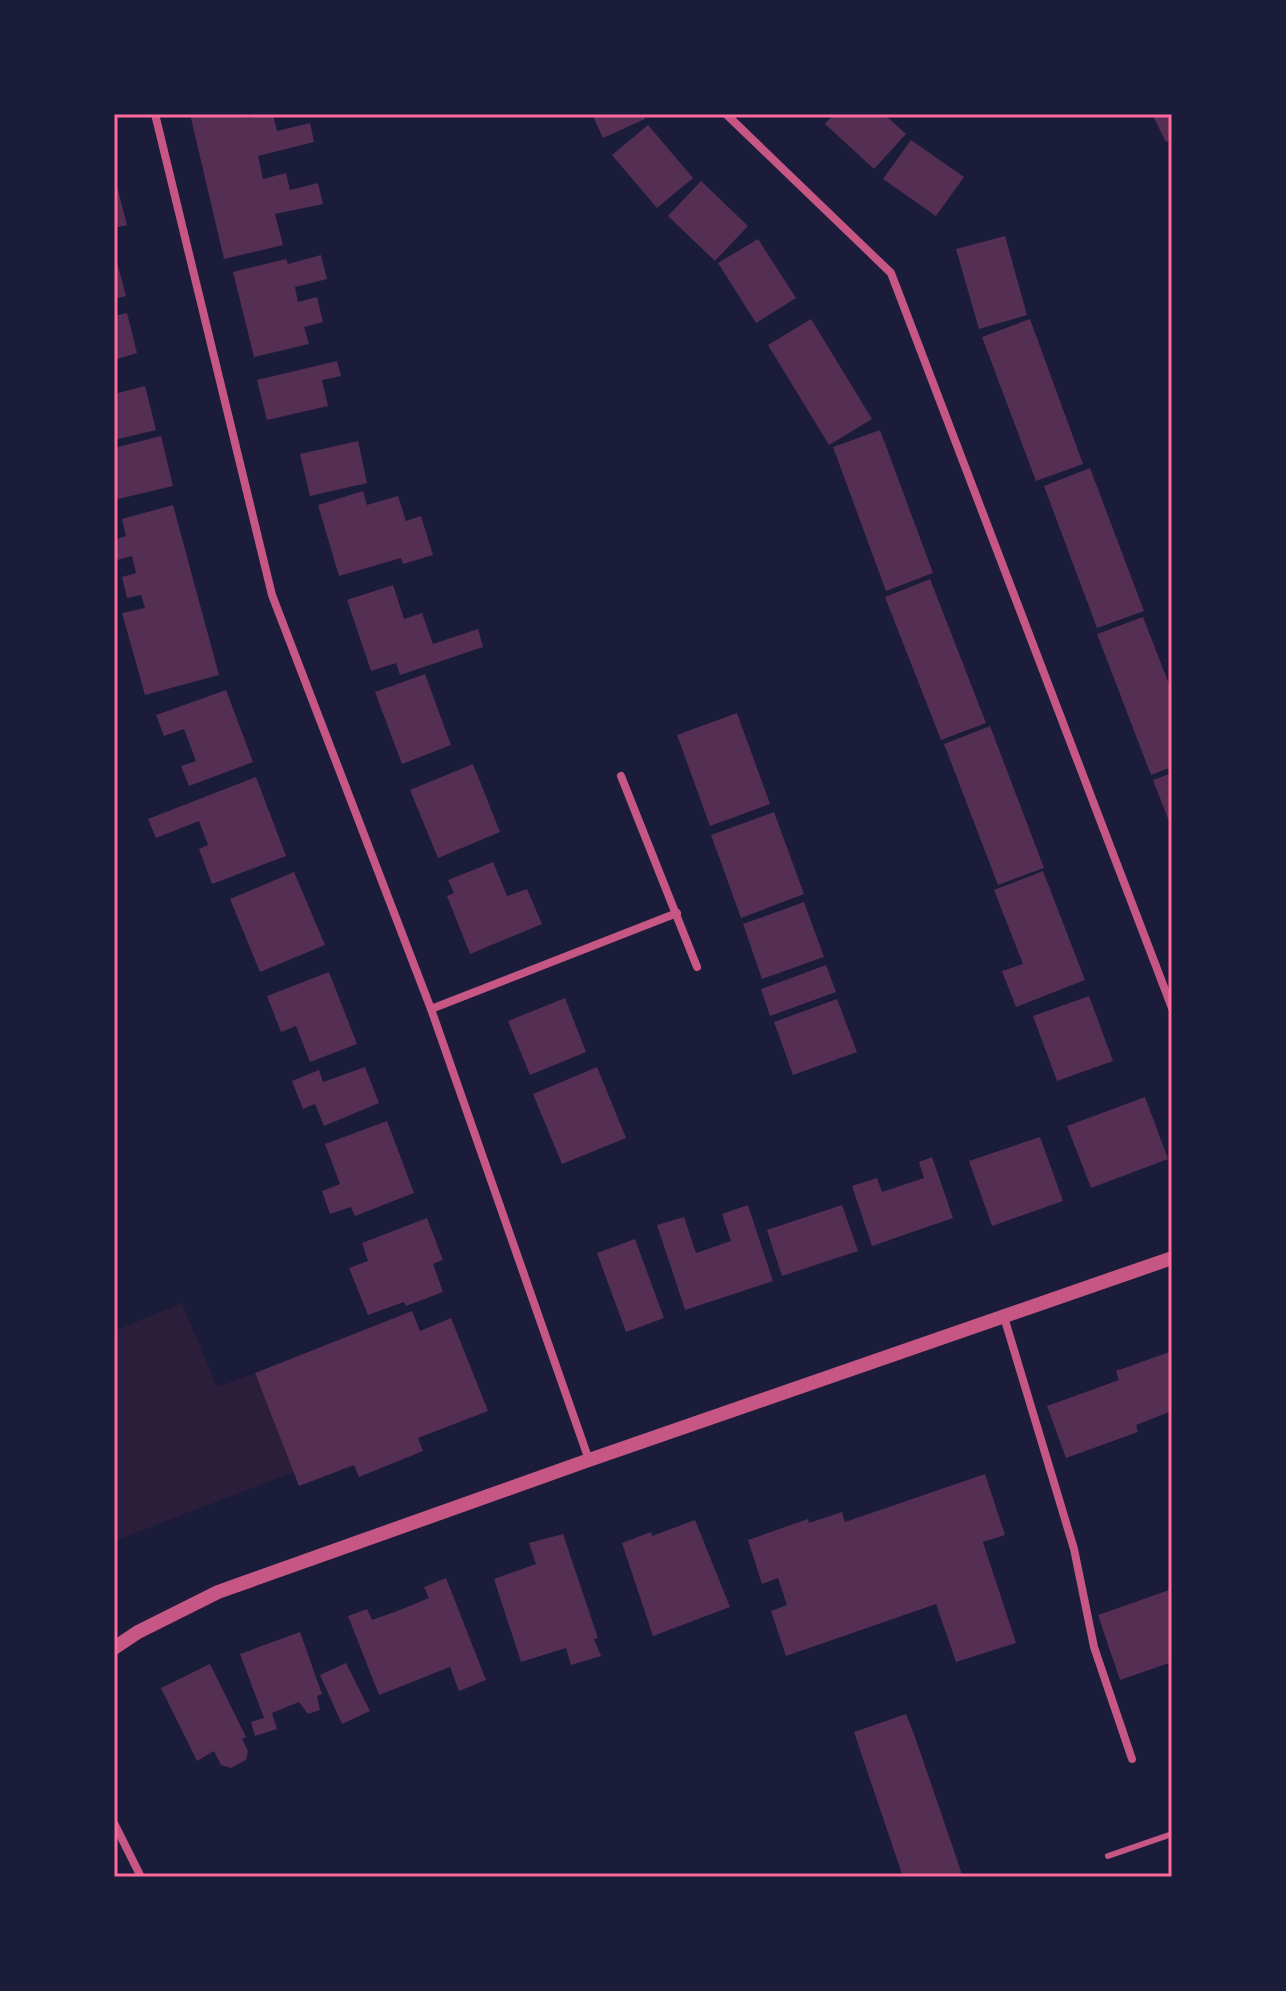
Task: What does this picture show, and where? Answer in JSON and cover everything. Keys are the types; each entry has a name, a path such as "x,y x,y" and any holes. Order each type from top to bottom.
{"street":[{"path":"155,114 272,595 431,1009 589,1460"},
{"path":"726,114 891,273 1172,1008"},
{"path":"621,776 697,967"},
{"path":"431,1009 677,913"},
{"path":"114,1648 138,1632 218,1592 1172,1258"},
{"path":"1004,1317 1074,1549 1094,1647 1132,1759"},
{"path":"114,1823 141,1877"}],"lane":[{"path":"1108,1856 1172,1834"}],"shaded area":[{"path":"182,1303 217,1387 255,1373 294,1472 114,1541 114,1331"}],"building":[{"path":"190,114 247,114 248,118 273,114 277,131 310,123 314,142 258,156 263,179 286,173 290,190 318,183 323,204 275,214 283,245 224,259"},
{"path":"592,114 643,114 645,119 603,138"},
{"path":"834,114 884,114 906,134 874,169 825,124"},
{"path":"1152,114 1172,114 1172,139 1166,142"},
{"path":"648,125 693,178 657,208 612,155"},
{"path":"911,140 964,177 936,216 883,179"},
{"path":"114,175 127,225 114,228"},
{"path":"701,181 748,226 715,261 668,216"},
{"path":"1005,236 1027,315 979,329 956,249"},
{"path":"758,239 796,298 756,323 718,263"},
{"path":"114,251 126,296 114,299"},
{"path":"321,255 327,279 295,287 298,302 317,297 323,322 304,327 309,344 254,357 233,272 286,259 288,264"},
{"path":"127,313 137,353 114,360 114,316"},
{"path":"811,319 872,419 829,445 768,345"},
{"path":"1030,319 1083,464 1036,481 982,337"},
{"path":"337,361 341,376 322,380 328,406 267,420 257,380"},
{"path":"145,386 156,430 114,440 114,394"},
{"path":"880,430 933,573 886,591 833,447"},
{"path":"161,436 173,486 114,500 114,448"},
{"path":"358,441 367,483 310,496 300,454"},
{"path":"1090,468 1144,611 1097,628 1044,486"},
{"path":"363,491 367,505 398,496 406,521 421,516 433,555 403,564 401,558 339,576 318,505"},
{"path":"173,505 219,675 145,695 122,613 145,608 141,595 127,598 122,577 136,573 132,556 117,560 114,540 126,536 122,519"},
{"path":"930,579 986,723 941,740 885,597"},
{"path":"393,585 404,619 422,613 433,644 478,629 483,647 400,675 396,663 371,671 347,600"},
{"path":"1143,617 1172,692 1172,767 1151,775 1097,634"},
{"path":"425,674 451,745 402,764 375,692"},
{"path":"226,690 253,762 189,786 181,766 196,761 184,729 164,736 156,715"},
{"path":"737,713 770,804 710,826 677,735"},
{"path":"990,726 1044,868 998,885 944,744"},
{"path":"473,764 500,832 438,858 410,790"},
{"path":"1172,773 1172,829 1153,780"},
{"path":"256,777 286,856 212,884 199,849 208,845 199,821 156,838 148,819"},
{"path":"774,812 804,894 741,918 711,835"},
{"path":"493,862 507,896 527,889 542,924 470,954 447,896 454,893 448,880"},
{"path":"1043,871 1085,980 1016,1007 1002,971 1023,964 994,890"},
{"path":"294,872 325,945 260,972 230,899"},
{"path":"804,902 824,957 762,979 743,924"},
{"path":"826,965 836,992 770,1016 761,989"},
{"path":"329,972 357,1044 310,1062 296,1026 281,1032 267,996"},
{"path":"1089,996 1113,1061 1057,1081 1033,1016"},
{"path":"565,998 586,1052 530,1075 508,1021"},
{"path":"837,999 857,1052 793,1075 774,1022"},
{"path":"365,1067 379,1103 324,1126 315,1104 303,1109 292,1081 319,1070 323,1082"},
{"path":"597,1067 626,1138 562,1164 533,1094"},
{"path":"1145,1097 1168,1159 1091,1188 1067,1126"},
{"path":"387,1121 414,1193 355,1216 351,1207 330,1214 322,1191 340,1184 325,1144"},
{"path":"1040,1137 1063,1201 992,1226 969,1161"},
{"path":"932,1157 953,1218 872,1246 852,1186 877,1178 882,1192 924,1178 919,1162"},
{"path":"748,1205 773,1281 685,1310 657,1225 684,1217 696,1253 731,1241 722,1214"},
{"path":"842,1205 858,1251 782,1276 767,1230"},
{"path":"427,1218 443,1260 433,1264 443,1292 406,1306 404,1302 368,1315 349,1268 368,1261 362,1243"},
{"path":"635,1239 664,1318 626,1332 597,1253"},
{"path":"412,1311 420,1331 451,1318 488,1411 418,1438 423,1451 359,1477 354,1465 299,1486 255,1373"},
{"path":"1172,1351 1172,1411 1136,1425 1138,1432 1066,1458 1047,1406 1119,1380 1116,1371"},
{"path":"985,1474 1005,1535 983,1542 1016,1643 956,1662 936,1604 786,1656 771,1611 787,1605 778,1578 762,1584 748,1540 808,1519 809,1523 842,1512 845,1522"},
{"path":"695,1520 730,1607 653,1636 622,1543"},
{"path":"563,1534 598,1638 594,1639 601,1656 571,1665 566,1648 521,1662 494,1579 536,1564 529,1543"},
{"path":"446,1578 486,1680 459,1691 450,1667 379,1695 348,1616 367,1609 372,1620 400,1610 429,1598 424,1587"},
{"path":"1172,1589 1172,1662 1120,1680 1098,1615"},
{"path":"300,1632 322,1694 317,1696 320,1710 308,1714 299,1702 272,1713 277,1729 255,1736 251,1722 264,1718 240,1654"},
{"path":"346,1663 370,1711 342,1724 320,1675"},
{"path":"210,1664 246,1737 242,1739 248,1751 246,1760 231,1768 221,1765 214,1751 197,1761 161,1688"},
{"path":"906,1714 963,1877 903,1877 854,1732"}]}
